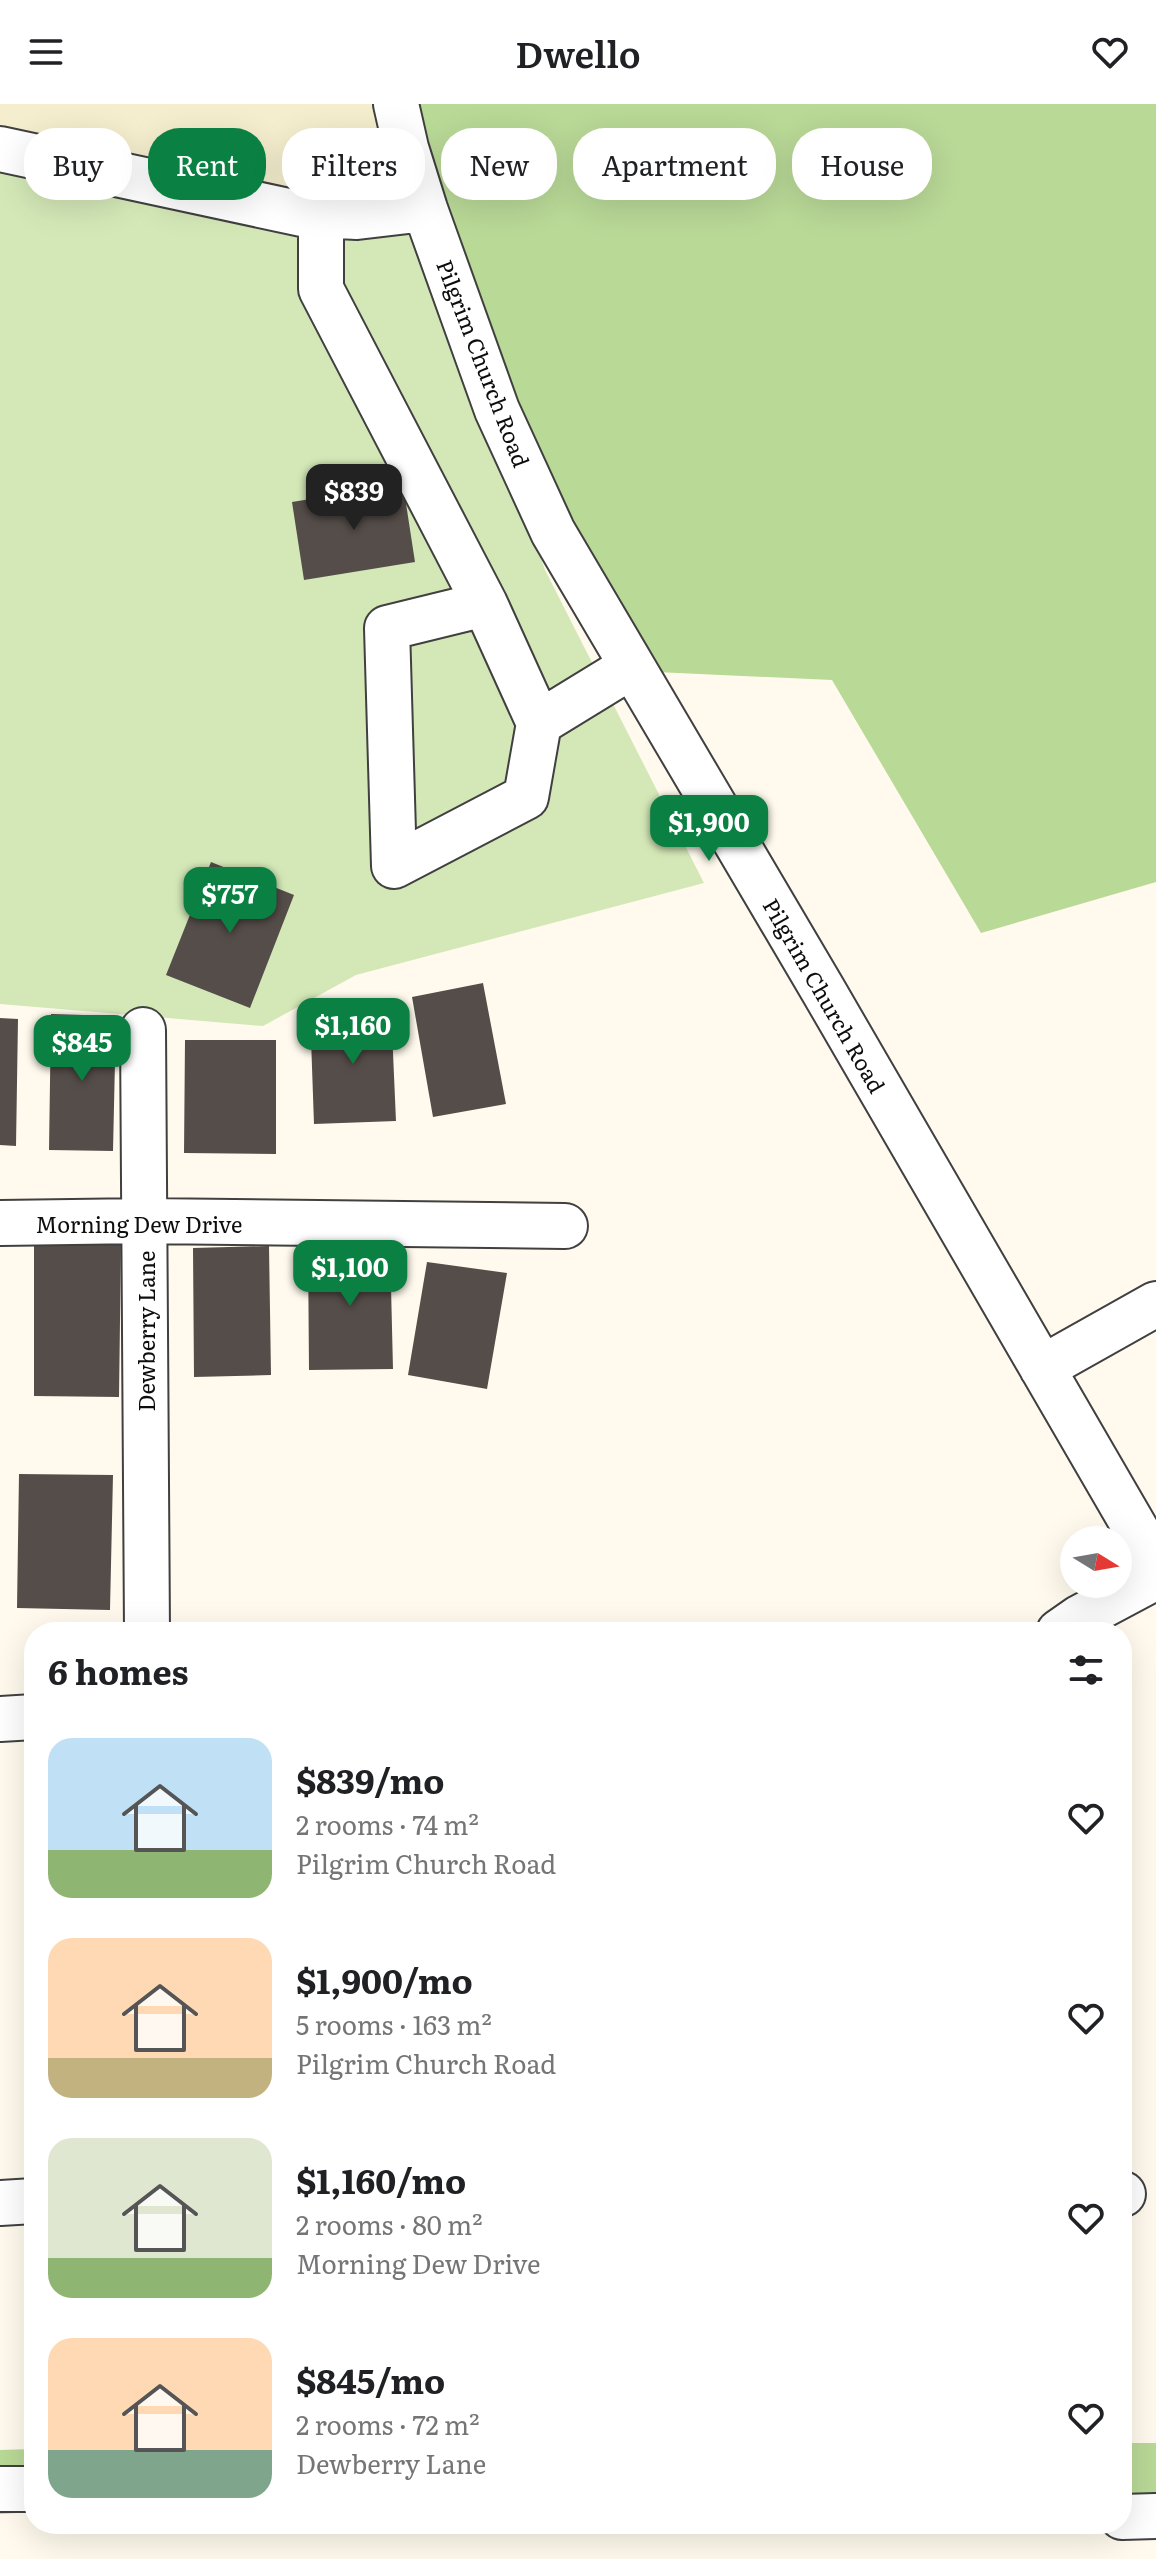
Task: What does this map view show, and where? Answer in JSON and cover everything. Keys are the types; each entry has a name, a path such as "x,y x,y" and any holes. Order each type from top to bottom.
{"street":[{"name":"Pilgrim Church Road","path":"396,104 425,209 497,410 553,532 1156,1564"},
{"path":"0,149 224,199 321,215 357,217 425,209"},
{"path":"321,215 321,289 485,604 539,723 526,797 394,866 387,628 485,604"},
{"path":"539,723 632,666"},
{"name":"Dewberry Lane","path":"143,1030 147,1622"},
{"name":"Morning Dew Drive","path":"0,1223 144,1221 565,1226"},
{"path":"1042,1368 1156,1304"},
{"path":"1073,1622 1156,1577"},
{"path":"0,1719 24,1718"},
{"path":"0,2203 24,2202"},
{"path":"0,2489 24,2489"},
{"path":"1132,2517 1156,2516"}],"shaded area":[{"path":"0,104 396,104 403,128 282,128 282,200 423,200 425,209 357,217 266,200 266,128 148,128 148,177 132,174 132,128 24,128 24,154 0,149"}],"green space":[{"path":"396,104 1156,104 1156,882 981,933 832,680 635,671 553,532 425,183 425,128 405,128"},
{"path":"0,149 24,154 24,200 132,200 132,177 148,181 148,200 237,200 302,214 425,209 545,570 704,883 356,975 263,1026 0,1004"},
{"path":"1132,2443 1156,2443 1156,2504 1132,2505"},
{"path":"24,2449 24,2513 0,2514 0,2450"}],"building":[{"path":"403,484 415,562 304,580 292,502"},
{"path":"211,862 294,895 250,1008 166,975"},
{"path":"483,983 506,1104 433,1117 412,997"},
{"path":"391,1007 396,1121 314,1124 310,1010"},
{"path":"51,1014 116,1016 113,1151 49,1150"},
{"path":"0,1018 18,1019 16,1146 0,1145"},
{"path":"185,1040 276,1040 276,1154 184,1153"},
{"path":"34,1242 121,1244 119,1397 34,1396"},
{"path":"308,1245 390,1245 393,1369 309,1370"},
{"path":"269,1246 271,1375 194,1377 193,1248"},
{"path":"427,1262 507,1273 487,1389 408,1375"},
{"path":"19,1474 113,1475 110,1610 17,1608"}]}
